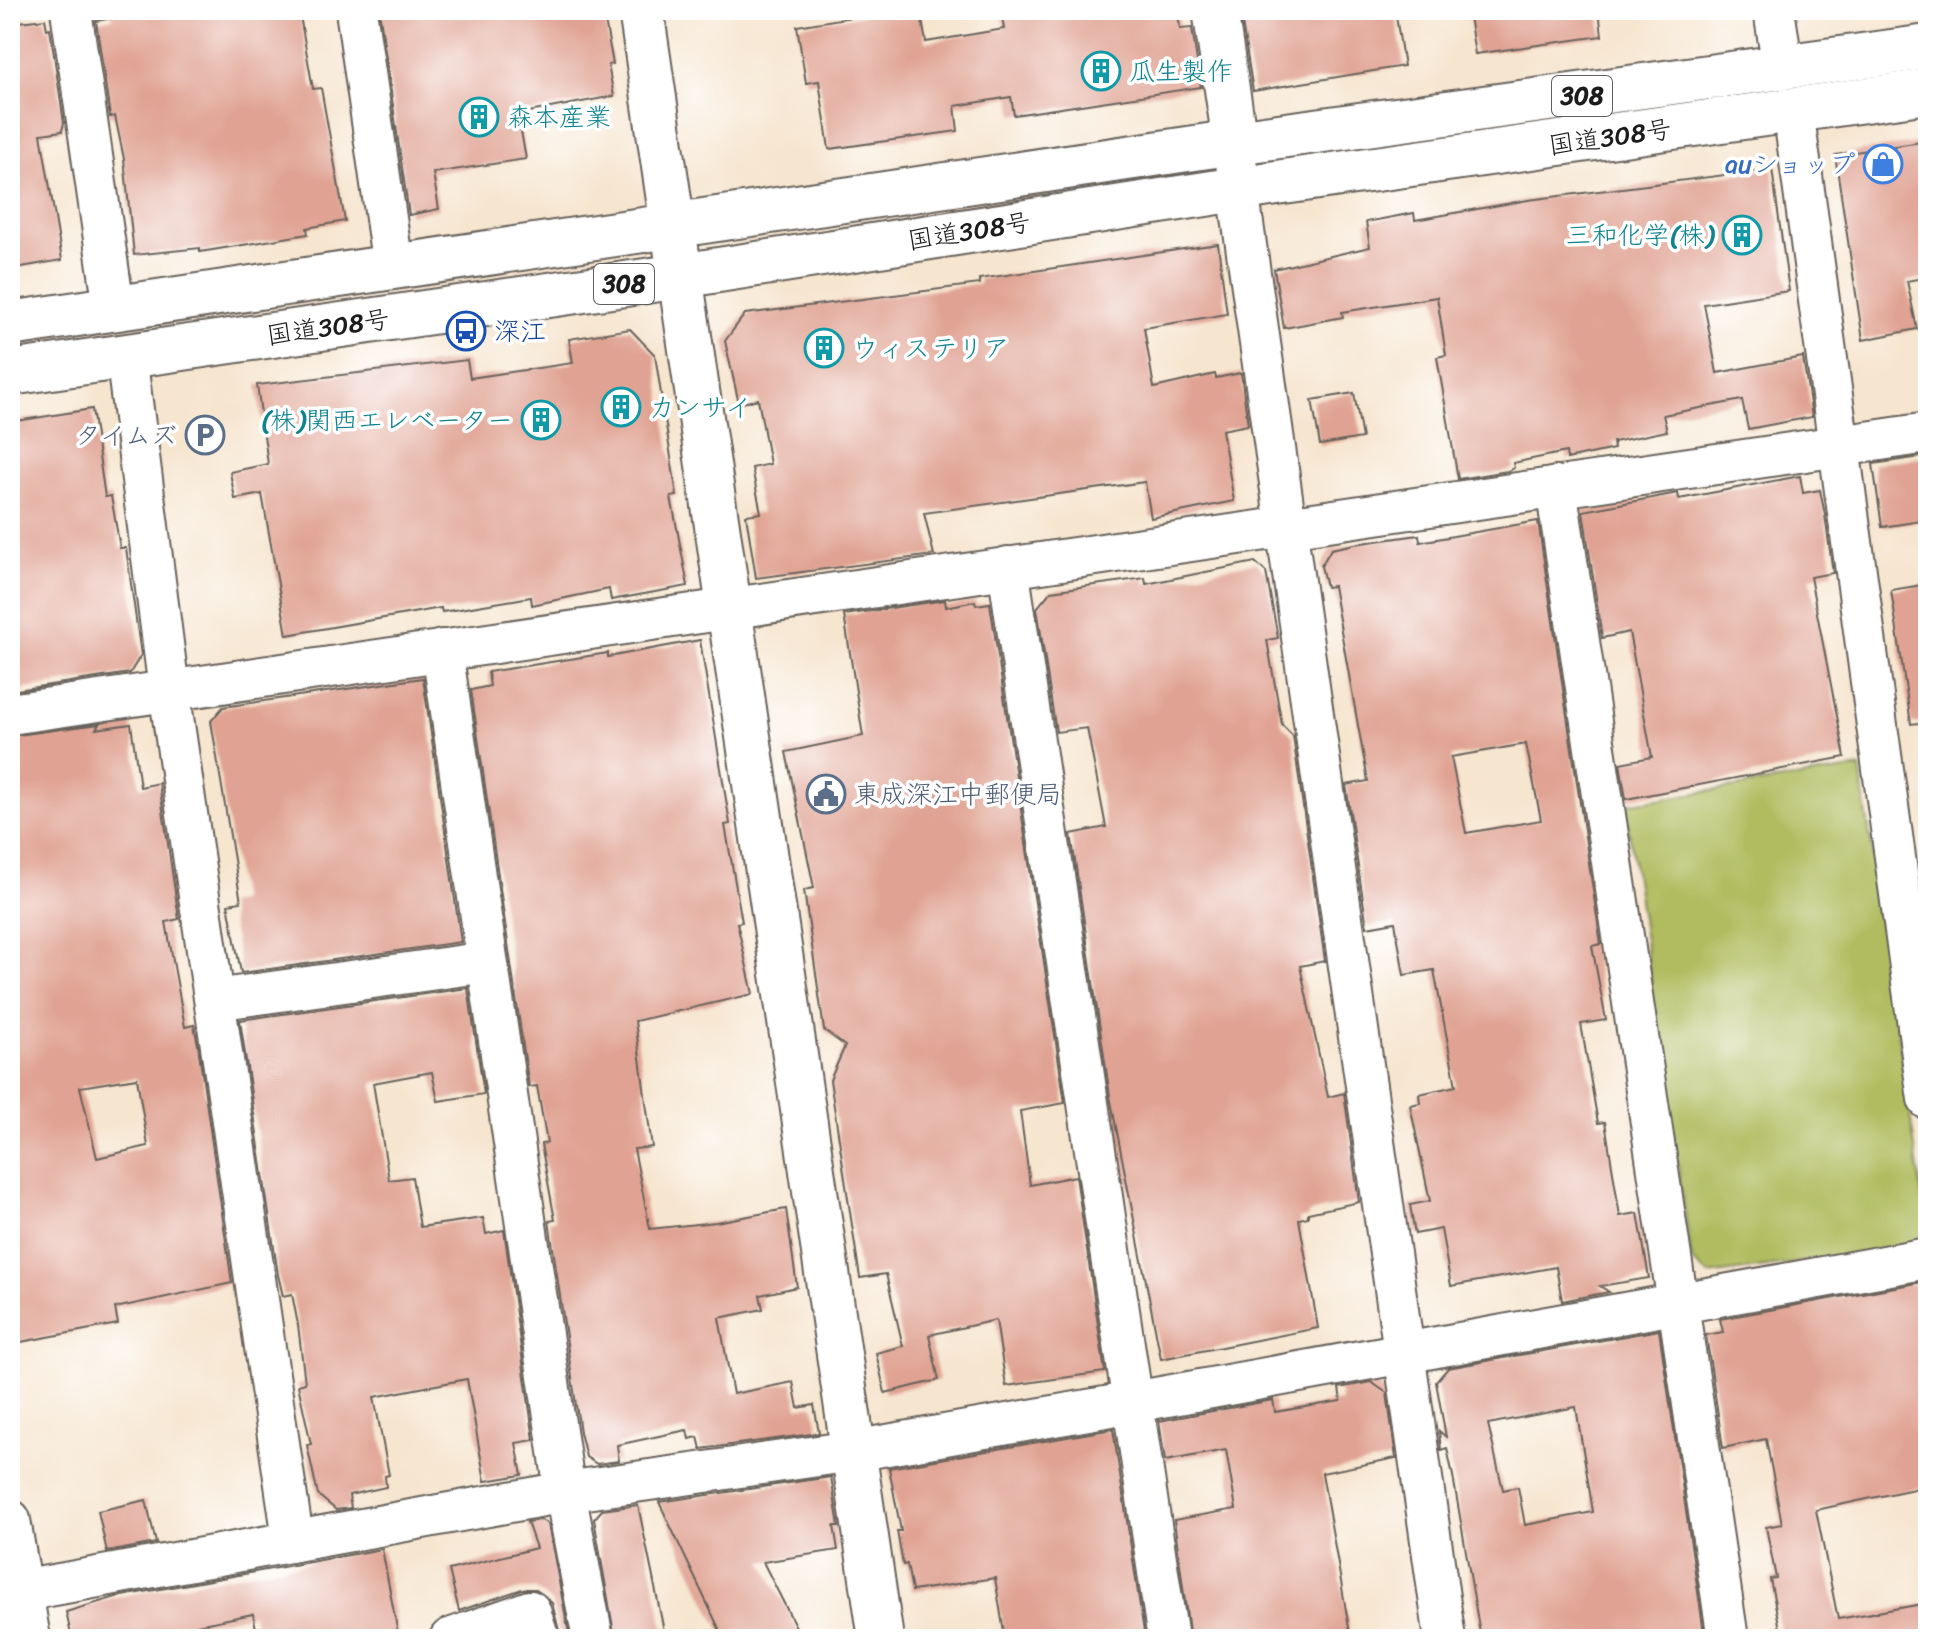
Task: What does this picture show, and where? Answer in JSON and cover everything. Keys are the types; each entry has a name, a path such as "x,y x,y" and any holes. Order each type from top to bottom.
{"main road":[{"path":"641,10 881,1639"},
{"path":"1215,10 1235,142"},
{"name":"国道308号","path":"10,324 1235,142 1928,47"},
{"name":"国道308号","path":"10,373 680,276 1238,189 1928,91"}],"street":[{"path":"71,10 114,308"},
{"path":"356,10 393,267"},
{"path":"1774,10 1783,69"},
{"path":"1793,110 1928,1099"},
{"path":"1235,142 1238,189 1445,1639"},
{"path":"126,355 169,690 293,1539"},
{"path":"10,714 1928,433"},
{"path":"1556,487 1728,1639"},
{"path":"1008,567 1168,1639"},
{"path":"442,650 565,1492 593,1639"},
{"path":"215,1000 487,962"},
{"path":"15,1592 293,1539 565,1492 853,1451 1134,1402 1680,1306 1928,1258"},
{"path":"10,1520 15,1592 30,1639"},
{"path":"450,1639 530,1611 539,1639"}],"green space":[{"path":"1860,768 1928,1238 1923,1245 1709,1275 1692,1261 1625,804"}],"building":[{"path":"111,10 299,10 313,89 321,88 345,221 307,228 308,234 200,252 200,248 134,255 124,159 115,116 110,117 96,21 113,18"},
{"path":"379,10 603,10 613,64 608,65 614,96 518,114 526,159 433,173 439,209 409,215"},
{"path":"894,10 920,10 926,42 1004,29 1001,10 1178,10 1180,29 1192,28 1201,87 1014,115 1011,97 955,106 958,131 829,149 819,81 806,83 797,26"},
{"path":"1240,10 1395,10 1404,66 1253,91"},
{"path":"1468,10 1599,10 1602,36 1475,54"},
{"path":"45,19 47,29 50,28 64,123 62,131 41,134 62,260 10,269 10,23"},
{"path":"1928,141 1928,277 1907,281 1917,329 1863,340 1835,155"},
{"path":"1772,169 1789,291 1704,304 1717,373 1803,357 1812,417 1748,429 1742,400 1663,415 1667,431 1613,442 1614,449 1567,459 1566,452 1513,463 1514,468 1508,471 1458,479 1437,357 1446,355 1437,297 1342,312 1343,317 1284,328 1274,269 1370,247 1366,222 1414,213 1415,220 1528,200"},
{"path":"1218,244 1227,314 1144,328 1154,388 1215,374 1216,378 1241,373 1248,425 1222,430 1234,501 1151,518 1145,482 924,513 934,555 756,578 746,515 761,513 752,468 770,464 758,399 739,404 725,341 745,314 980,284 979,279"},
{"path":"630,329 655,355 677,496 671,497 688,586 611,600 609,589 532,605 531,597 442,612 441,608 287,635 262,494 235,499 230,472 268,464 257,385 467,360 470,378 573,363 569,339"},
{"path":"1354,393 1362,438 1320,445 1312,400"},
{"path":"92,409 105,497 111,496 120,548 126,548 141,655 130,673 10,691 10,422"},
{"path":"1928,456 1928,520 1882,527 1873,464"},
{"path":"1800,476 1803,493 1820,490 1825,515 1833,573 1810,577 1845,757 1626,799 1620,763 1652,757 1629,632 1602,638 1583,511 1678,493 1679,499"},
{"path":"1538,521 1601,944 1592,946 1606,1020 1581,1024 1598,1123 1605,1122 1620,1216 1638,1213 1649,1278 1600,1286 1609,1292 1562,1301 1556,1267 1451,1286 1441,1229 1415,1234 1410,1205 1430,1201 1410,1105 1420,1103 1419,1094 1456,1086 1434,970 1404,975 1395,922 1367,927 1346,785 1368,781 1333,586 1326,587 1321,566 1331,549 1419,535 1420,542","holes":["1526,744 1541,820 1466,833 1451,757"]},
{"path":"1255,562 1266,572 1278,638 1267,640 1282,725 1293,736 1325,961 1300,966 1328,1097 1344,1093 1359,1202 1308,1213 1308,1217 1299,1219 1318,1328 1161,1359 1110,1096 1071,834 1106,827 1087,728 1056,732 1037,608 1051,591 1145,578 1146,584"},
{"path":"1928,584 1928,722 1911,724 1891,590"},
{"path":"945,600 946,607 975,601 976,605 990,603 1065,1103 1020,1111 1030,1185 1076,1176 1105,1372 1006,1386 996,1320 929,1335 939,1380 885,1393 876,1353 903,1346 886,1274 860,1278 830,1080 845,1046 824,1030 804,890 814,888 786,752 863,736 844,615"},
{"path":"700,640 730,824 725,825 742,922 737,923 753,994 635,1021 652,1147 634,1149 650,1229 716,1222 786,1209 797,1287 760,1295 763,1309 719,1318 733,1394 793,1382 798,1408 814,1405 819,1433 701,1449 698,1437 689,1439 687,1430 617,1445 619,1461 597,1464 586,1457 580,1432 549,1221 555,1220 541,1144 547,1143 537,1086 529,1087 471,690 490,686 488,672 608,653 608,657"},
{"path":"423,678 461,942 241,973 228,904 241,902 211,721 223,707"},
{"path":"99,724 96,729 131,724 140,787 159,783 179,919 166,922 185,1027 194,1025 198,1045 232,1283 115,1308 118,1324 10,1344 10,736","holes":["137,1078 148,1146 97,1158 80,1087"]},
{"path":"468,988 484,1094 438,1101 432,1072 373,1083 389,1180 412,1177 420,1227 483,1218 486,1234 504,1230 534,1440 516,1443 522,1475 485,1481 467,1379 374,1397 389,1475 385,1476 386,1487 349,1495 351,1508 336,1510 318,1495 307,1445 311,1444 298,1385 305,1383 298,1325 292,1294 283,1296 278,1275 240,1020"},
{"path":"1928,1281 1928,1486 1816,1510 1838,1619 1928,1603 1928,1639 1782,1639 1770,1579 1776,1578 1766,1527 1782,1524 1766,1439 1723,1448 1706,1335 1723,1332 1720,1319"},
{"path":"1659,1330 1705,1639 1481,1639 1453,1476 1447,1448 1441,1450 1439,1431 1446,1437 1436,1382 1448,1368","holes":["1576,1407 1593,1512 1525,1525 1518,1487 1503,1490 1488,1424"]},
{"path":"1371,1382 1387,1393 1396,1458 1322,1473 1351,1639 1190,1639 1174,1520 1236,1509 1226,1450 1165,1461 1159,1421 1273,1400 1275,1412 1341,1401 1339,1388"},
{"path":"1113,1429 1145,1639 1005,1639 995,1578 912,1591 907,1564 903,1565 897,1531 901,1531 889,1468"},
{"path":"831,1477 839,1526 834,1526 838,1550 763,1562 802,1639 724,1639 659,1502"},
{"path":"146,1500 156,1543 107,1552 98,1511"},
{"path":"638,1505 664,1631 615,1639 594,1519 602,1510"},
{"path":"541,1520 548,1524 570,1639 561,1639 552,1603 535,1589 522,1589 459,1611 449,1570 536,1548 527,1522"},
{"path":"382,1549 399,1639 258,1639 253,1614 197,1625 200,1639 72,1639 66,1612 116,1597"}],"place":[{"name":"瓜生製作","path":"1101,71"},
{"name":"森本産業","path":"479,117"},
{"name":"auショップ","path":"1883,164"},
{"name":"三和化学(株)","path":"1742,235"},
{"name":"深江","path":"466,331"},
{"name":"ウィステリア","path":"824,348"},
{"name":"カンサイ","path":"621,407"},
{"name":"(株)関西エレベーター","path":"541,420"},
{"name":"タイムズ","path":"205,435"},
{"name":"東成深江中郵便局","path":"826,794"}]}
